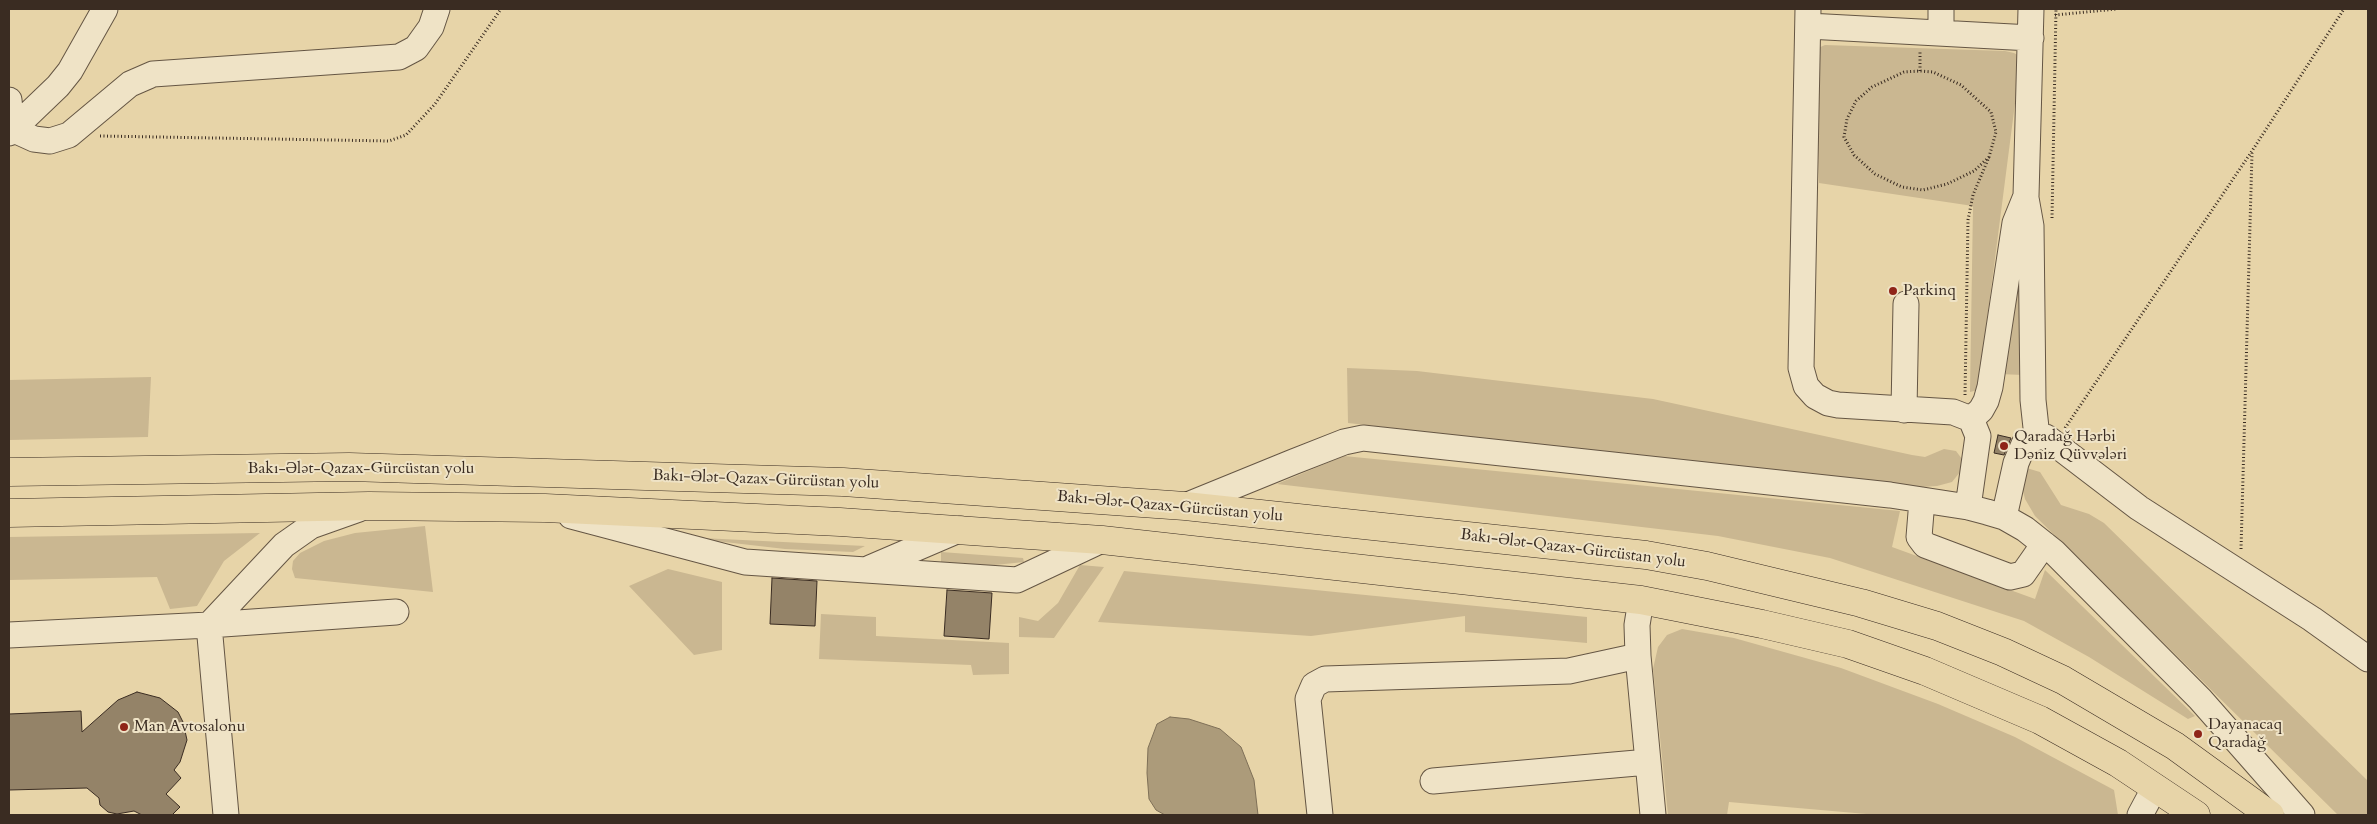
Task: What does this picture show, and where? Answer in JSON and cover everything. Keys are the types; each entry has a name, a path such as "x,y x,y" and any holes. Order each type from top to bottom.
{"highway":[{"name":"Bakı-Ələt-Qazax-Gürcüstan yolu","path":"9,472 349,466 843,482 1184,506 1646,555 1707,566 1861,603 1937,626 2004,652 2063,680 2175,746 2270,815"},
{"path":"9,513 369,506 544,508 961,529 1102,540 1641,600 1762,624 1848,644 1925,671 2040,720 2156,787 2196,815"}],"lane":[{"path":"11,131 58,86 70,70 86,39 106,9"},
{"path":"11,131 34,139 50,141 69,135 130,84 153,74 399,57 416,48 431,27 437,9"},
{"path":"1941,9 1941,33"},
{"path":"2031,9 2026,196 2032,226 2033,400 2046,440 2139,508 2240,572 2368,659"},
{"path":"1968,507 1978,436 1968,417 1953,412 1904,410 1828,403 1815,396 1806,386 1801,368 1808,18 1890,20 1941,33 2031,38"},
{"path":"9,100 11,131"},
{"path":"1968,417 1986,401 1990,387 2015,223 2026,196"},
{"path":"1904,410 1906,304"},
{"path":"1184,506 1344,442 1363,438 1922,500 1968,507 2004,517 2025,529 2044,544 2200,699 2302,815"},
{"path":"2004,517 2020,452 2024,444 2046,440"},
{"path":"1922,500 1919,537 1925,545 2010,577 2018,577 2023,574 2044,544"},
{"path":"226,815 208,625 284,545 311,526 369,506"},
{"path":"544,508 731,560 1017,580 1102,540"},
{"path":"865,570 961,529"},
{"path":"1641,600 1637,625 1638,656 1653,815"},
{"path":"9,635 208,625 396,612"},
{"path":"1320,815 1308,699 1314,685 1325,678 1569,671 1638,656"},
{"path":"1433,781 1648,762"},
{"path":"2140,815 2156,787"}],"path":[{"path":"69,135 388,141 406,135 429,112 501,9"},
{"path":"2055,15 2117,9"},
{"path":"2046,440 2252,151 2344,9"},
{"path":"1968,417 1968,220 1973,195 1989,157 1996,132 1991,112 1961,85 1933,72 1904,72 1872,87 1856,102 1847,119 1844,137 1854,155 1875,174 1902,187 1923,190 1947,184 1974,171 1989,157"},
{"path":"2240,572 2252,151"}],"shaded area":[{"path":"1825,45 2005,51 2021,57 1978,390 1970,392 1973,206 1819,183 1816,55 1818,48"},
{"path":"2023,231 2023,375 1999,374"},
{"path":"1347,368 1417,371 1653,399 1912,455 1925,457 1944,449 1956,451 1962,459 1960,472 1952,482 1922,487 1348,423"},
{"path":"151,377 148,437 9,440 9,380"},
{"path":"1344,456 1900,511 1892,547 2035,599 2045,570 2195,716 2188,719 2089,657 2024,621 1830,558 1718,536 1277,484"},
{"path":"2023,467 2040,472 2061,505 2089,514 2104,523 2368,781 2368,815 2338,815 2035,516 2025,499 2021,483"},
{"path":"425,526 433,592 295,578 292,569 293,561 300,553 324,541 355,533"},
{"path":"260,533 224,561 197,606 170,609 157,577 9,580 9,537"},
{"path":"681,537 865,546 853,552 785,549"},
{"path":"941,552 1023,558 1024,562 985,566 941,562"},
{"path":"1080,565 1104,567 1054,638 1019,637 1019,617 1038,621 1058,603"},
{"path":"668,569 722,582 722,650 694,655 629,586"},
{"path":"1124,571 1587,617 1587,643 1465,632 1465,616 1311,636 1098,622"},
{"path":"821,614 876,617 876,636 1009,643 1009,674 973,675 971,665 819,659"},
{"path":"1682,629 1734,638 1841,668 1938,704 2015,737 2114,790 2118,815 1878,815 1729,802 1727,815 1668,815 1653,669 1658,647 1667,635"},
{"path":"1170,717 1189,719 1220,729 1241,747 1254,780 1258,815 1165,815 1156,810 1149,799 1148,748 1157,724"}],"building":[{"path":"1998,435 2011,438 2004,455 1994,453"},
{"path":"772,578 817,581 815,626 770,624"},
{"path":"947,590 992,593 989,639 944,636"},
{"path":"137,692 160,698 178,712 183,722 187,740 180,762 174,770 181,778 166,794 180,807 172,815 142,815 134,811 117,814 108,812 100,805 99,798 87,788 9,790 9,714 81,711 82,732 118,700"}],"place":[{"name":"Parkinq","path":"1893,291"},
{"name":"Qaradağ Hərbi Dəniz Qüvvələri","path":"2004,446"},
{"name":"Man Avtosalonu","path":"124,727"},
{"name":"Dayanacaq Qaradağ","path":"2198,734"}]}
